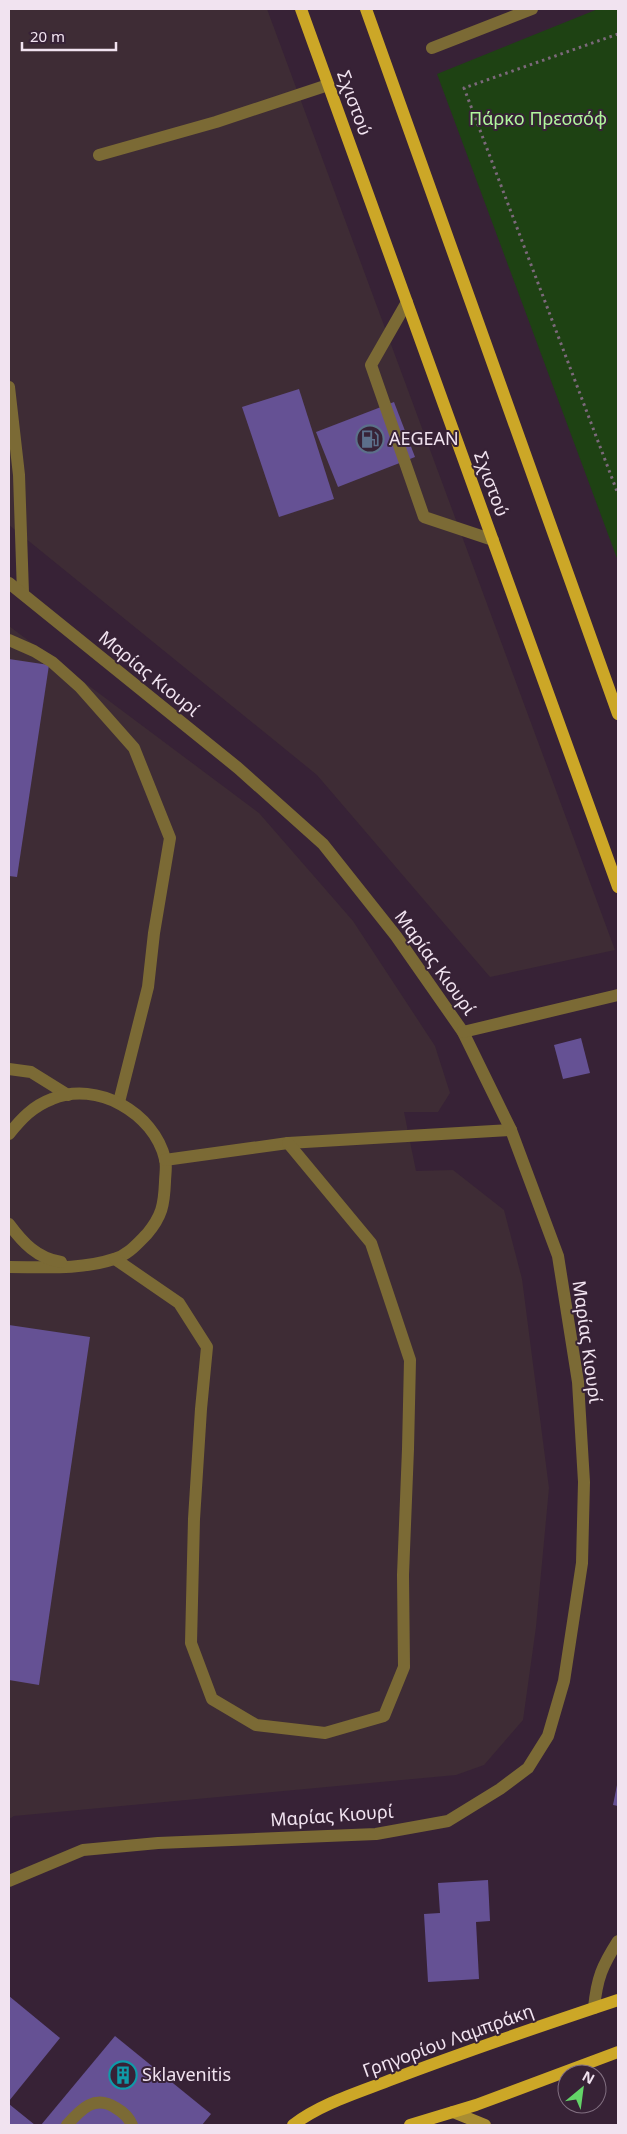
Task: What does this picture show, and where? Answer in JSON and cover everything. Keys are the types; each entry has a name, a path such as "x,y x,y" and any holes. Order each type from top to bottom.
{"main road":[{"name":"Σχιστού","path":"301,9 618,887"},
{"path":"366,9 618,714"},
{"name":"Γρηγορίου Λαμπράκη","path":"293,2125 301,2119 354,2094 456,2055 618,2000"},
{"path":"412,2125 618,2052"},
{"path":"453,2112 485,2125"}],"street":[{"path":"432,48 532,9"},
{"path":"99,155 216,122 328,85"},
{"path":"407,302 371,365 424,517 493,540"},
{"path":"9,387 19,475 23,594"},
{"name":"Μαρίας Κιουρί","path":"9,582 238,768 323,844 396,936 463,1032 511,1130 558,1256 578,1382 584,1482 582,1563 564,1681 548,1736 528,1768 500,1790 448,1821 376,1834 158,1843 84,1850 9,1881"},
{"path":"9,640 34,651 52,662 80,688 134,748 170,838 154,933 148,987 119,1102"},
{"path":"463,1032 618,995"},
{"path":"9,1068 31,1072 68,1095"},
{"path":"9,1129 24,1116 52,1098 90,1094 119,1102 144,1120 154,1134 165,1160 164,1204 157,1222 131,1250 115,1259 81,1266 9,1267"},
{"path":"9,1134 24,1116"},
{"path":"165,1160 288,1142 511,1130"},
{"path":"115,1259 179,1304 207,1346 194,1510 191,1643 212,1699 256,1724 325,1733 384,1716 404,1667 403,1575 410,1360 371,1242 288,1142"},
{"path":"9,1224 26,1246 50,1260 81,1266"},
{"path":"594,2008 596,1988 602,1966 618,1941"},
{"path":"67,2125 78,2112 98,2101 109,2103 119,2109 130,2120 132,2125"}],"path":[{"path":"618,34 464,88 618,494"}],"shaded area":[{"path":"9,9 267,9 615,950 490,977 317,775 9,525"},
{"path":"9,626 259,813 353,921 435,1046 450,1093 438,1112 404,1112 416,1171 453,1170 504,1210 522,1279 549,1488 536,1627 523,1720 484,1765 456,1775 14,1816 9,1819"}],"green space":[{"name":"Πάρκο Πρεσσόφ","path":"598,9 618,9 618,561 437,74"}],"building":[{"path":"299,389 334,499 279,517 242,407"},
{"path":"394,402 415,457 338,487 316,432"},
{"path":"9,659 49,665 17,877 9,876"},
{"path":"581,1038 590,1073 563,1079 554,1045"},
{"path":"9,1325 90,1337 39,1685 9,1680"},
{"path":"618,1785 618,1806 613,1805"},
{"path":"488,1880 490,1921 476,1922 479,1979 428,1982 424,1914 440,1913 438,1883"},
{"path":"9,1996 60,2038 9,2101"},
{"name":"Sklavenitis","path":"115,2036 211,2114 202,2125 41,2125"},
{"path":"9,2104 35,2125 9,2125"}],"place":[{"name":"AEGEAN","path":"370,439"},
{"name":"Sklavenitis","path":"123,2075"}]}
